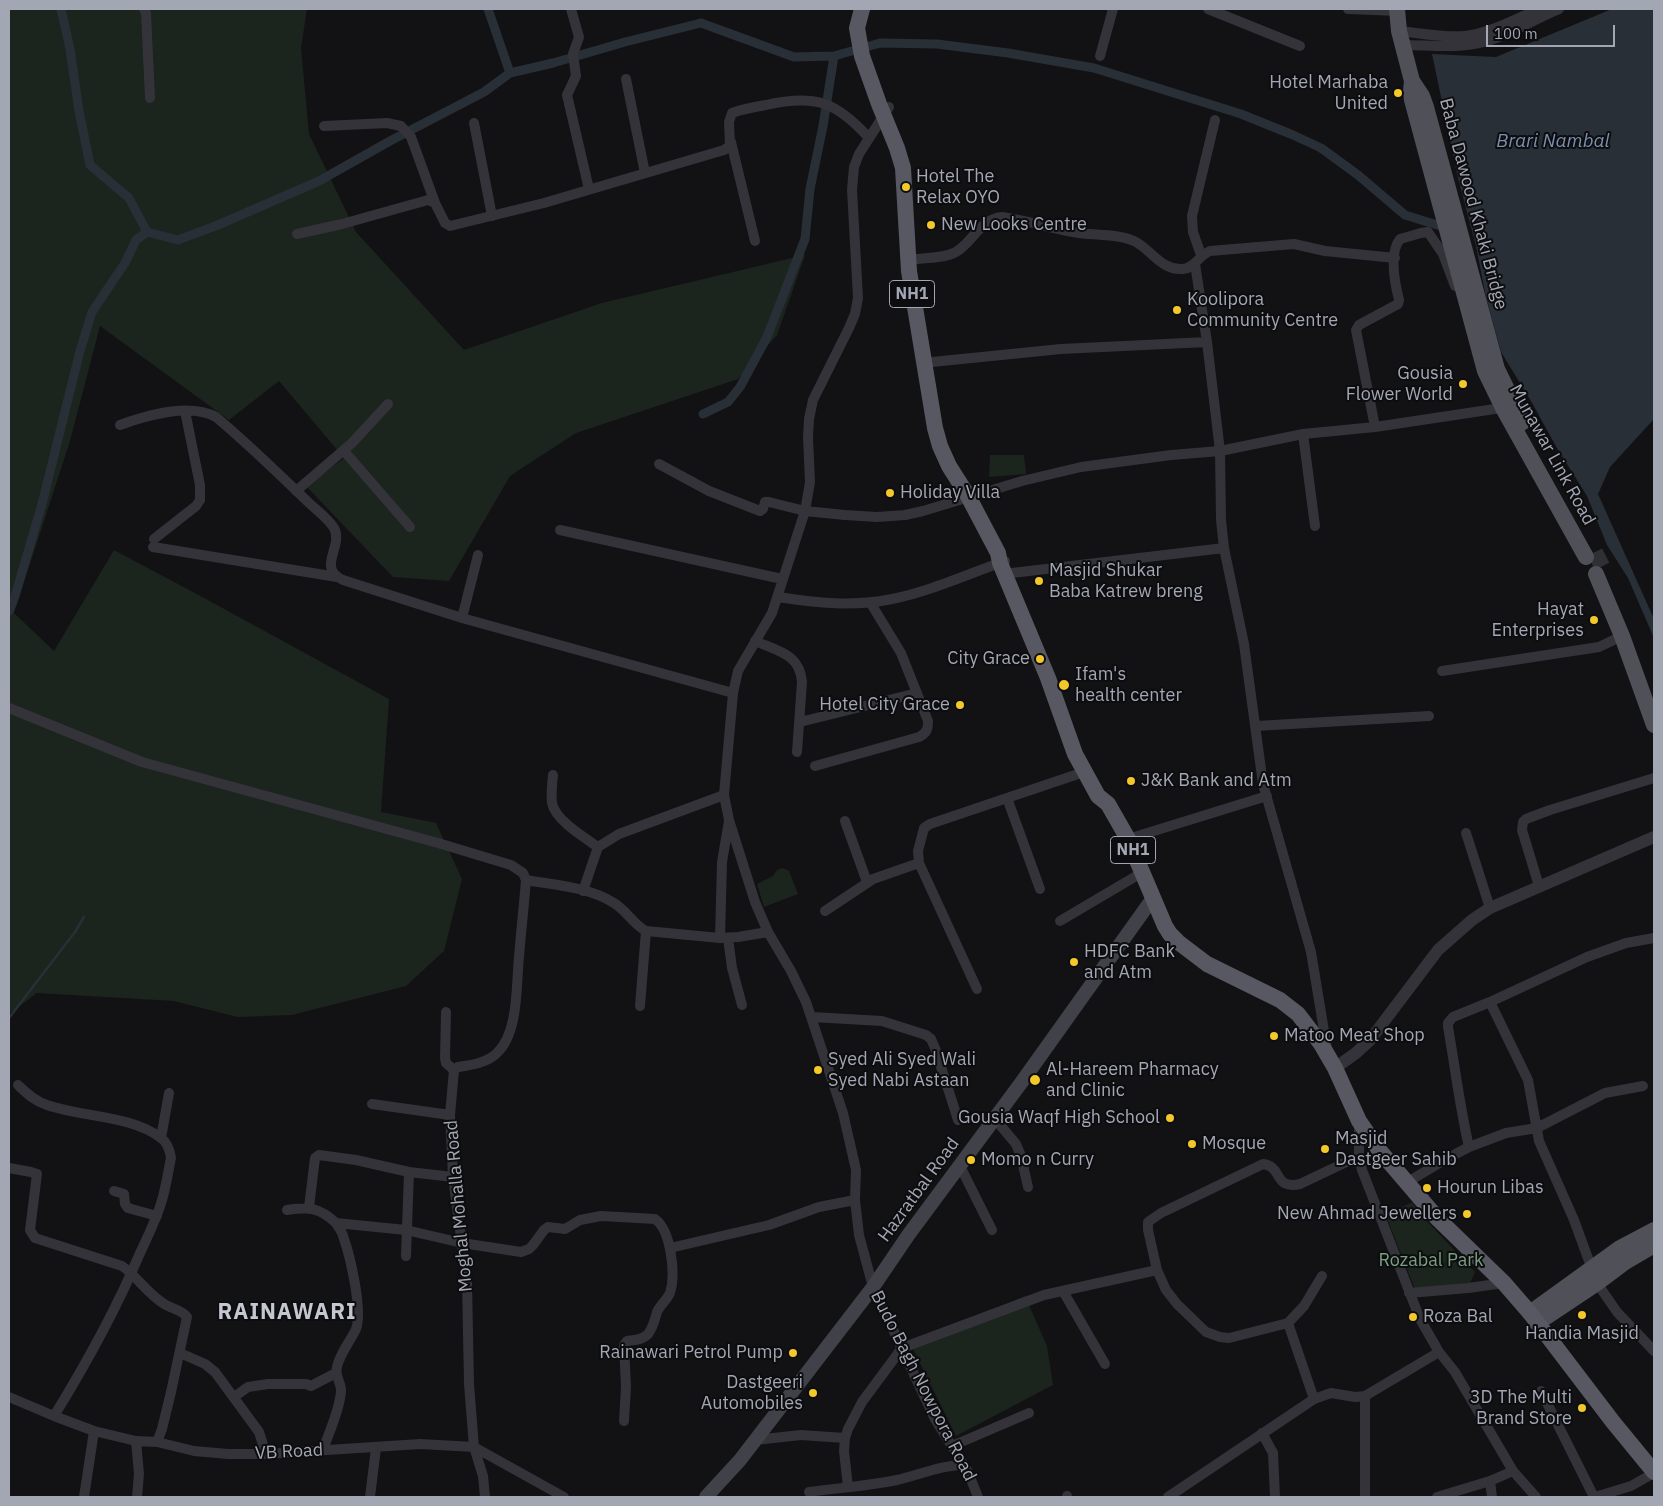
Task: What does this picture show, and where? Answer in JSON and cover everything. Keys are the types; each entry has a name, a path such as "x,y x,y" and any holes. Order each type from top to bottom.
{"highway":[{"name":"NH1","path":"862,9 862,56 885,107 904,138 910,161 917,259 932,362 942,416 950,446 958,466 959,482"},
{"name":"NH1","path":"861,25 869,9"},
{"name":"NH1","path":"885,107 903,168 909,271 932,414 940,446 949,466 968,496 1004,563 1058,681 1084,751 1107,794 1108,804"},
{"name":"NH1","path":"1004,563 1075,754 1098,796 1108,804 1128,839 1165,926 1178,942 1207,964 1267,993 1289,1006 1307,1026 1332,1063 1359,1121 1369,1137 1406,1183 1438,1218 1504,1283 1654,1473"}],"main road":[{"path":"1398,9 1401,38"},
{"name":"Baba Dawood Khaki Bridge","path":"1401,38 1412,81 1410,91 1420,109 1490,373"},
{"name":"Munawar Link Road","path":"1490,373 1590,554"},
{"path":"1600,572 1626,634 1654,693"},
{"path":"1626,634 1654,725"},
{"name":"Hazratbal Road","path":"706,1497 740,1460 873,1287 1153,898"},
{"path":"1594,1276 1620,1248 1654,1230"},
{"path":"1533,1318 1594,1276 1626,1262 1654,1245"}],"street":[{"path":"144,9 146,13 150,98"},
{"path":"571,9 579,37 573,54 576,76 567,95 589,189"},
{"path":"1100,56 1113,9"},
{"path":"1208,9 1300,46"},
{"path":"1348,9 1398,9"},
{"path":"1401,38 1479,34 1539,9"},
{"path":"1401,38 1450,45 1483,42 1501,36 1559,9"},
{"path":"626,78 645,173"},
{"path":"755,241 731,142 729,122 732,113 788,100 803,99 836,109 856,124 869,138"},
{"name":"Budo Bagh Nowpora Road","path":"885,107 854,167 852,190 858,278 858,298 855,314 813,400 808,437 810,482 805,511 782,578 778,597 768,621 738,670 733,693 724,795 729,820 755,902 768,932 791,971 812,1017 849,1135 856,1170 855,1200 858,1235 873,1287 935,1419 964,1464 978,1497"},
{"path":"1215,120 1192,216 1220,451 1221,520 1224,548 1244,644 1266,796 1311,952 1332,1063 1356,1053 1370,1040 1438,950 1472,920 1490,908 1654,837"},
{"path":"324,126 387,123 405,130 435,203 445,223 450,226 544,203 724,150 730,146 731,142"},
{"path":"474,123 492,216"},
{"path":"297,234 342,224 428,200 435,203"},
{"path":"917,259 945,256 953,253 960,249 986,223 993,218 1002,217 1076,233 1128,239 1140,245 1160,262 1176,268 1189,268 1210,251 1286,244 1302,245 1325,251 1395,258"},
{"path":"1375,427 1356,330 1359,325 1398,304 1399,298 1394,280 1396,244 1400,239 1426,232 1431,234 1443,254 1481,370 1490,373"},
{"path":"932,362 1061,349 1207,342"},
{"path":"296,491 344,451 388,404"},
{"path":"659,464 709,491 758,510 762,510 765,502 770,502 805,511 869,516 905,515 923,512 968,496 1081,467 1171,455 1220,451 1303,434 1375,427 1508,407"},
{"path":"185,412 200,485 200,500 196,506 154,543 337,577 462,618 733,693"},
{"path":"120,424 157,414 208,413 216,417 334,528 336,540 331,567 337,577"},
{"path":"1303,434 1316,526"},
{"path":"344,451 410,527"},
{"path":"560,530 782,578"},
{"path":"778,597 821,603 870,602 909,595 1004,563 1224,548"},
{"path":"462,618 478,555"},
{"path":"815,766 919,737 925,734 928,728 928,721 901,653 870,602"},
{"path":"1442,671 1599,647 1626,634"},
{"path":"755,641 785,654 799,665 802,682 796,752"},
{"path":"800,722 917,693"},
{"path":"9,708 142,762 438,843 511,865 523,873 526,880 515,1006 510,1031 498,1052 486,1061 458,1067 454,1070 446,1063 445,1058 446,1012"},
{"path":"1256,726 1429,716"},
{"path":"977,989 919,862 918,851 924,828 930,824 1084,772"},
{"path":"553,775 552,803 554,810 565,822 598,848"},
{"path":"1539,886 1522,830 1523,822 1526,819 1654,778"},
{"path":"583,891 598,848 619,834 724,795"},
{"path":"1128,839 1266,796"},
{"path":"1007,798 1040,889"},
{"path":"729,820 722,862 724,938 742,1006"},
{"path":"845,821 867,882"},
{"path":"1466,833 1490,908"},
{"path":"826,911 867,882 919,862"},
{"path":"1060,920 1143,872"},
{"path":"526,880 583,891 613,902 638,927 646,931 724,938 738,938 768,932"},
{"path":"640,1006 646,931"},
{"path":"1469,1147 1448,1023 1453,1017 1626,942 1654,938"},
{"path":"1490,1002 1528,1080 1543,1152 1574,1220 1594,1276 1617,1312 1654,1351"},
{"path":"812,1017 882,1021 926,1034 931,1039 935,1048 958,1120"},
{"name":"Moghal Mohalla Road","path":"454,1070 450,1115 454,1177 467,1282 474,1447 483,1476 485,1497"},
{"path":"18,1085 33,1098 46,1104 63,1110 133,1125 161,1138 169,1149 170,1158 157,1216 132,1273 110,1319 54,1416"},
{"path":"1406,1183 1469,1147 1506,1134 1537,1128 1605,1093 1643,1086"},
{"path":"161,1138 169,1093"},
{"path":"372,1104 450,1115"},
{"path":"995,1119 1016,1144 1021,1156 1028,1187"},
{"path":"1359,1121 1359,1156 1366,1183 1420,1319 1439,1352 1455,1372 1513,1471 1536,1497"},
{"path":"309,1208 315,1158 319,1154 409,1172 454,1177"},
{"path":"1322,1276 1304,1306 1288,1323 1229,1338 1212,1335 1206,1332 1177,1304 1166,1290 1157,1270 1148,1222 1263,1164 1272,1167 1286,1185 1292,1186 1359,1156"},
{"path":"960,1166 992,1230"},
{"path":"9,1168 36,1174 30,1230 35,1238 122,1266 132,1273 159,1300 184,1313 187,1317 164,1420 157,1442"},
{"path":"406,1256 409,1172"},
{"path":"114,1191 124,1194 125,1204 128,1208 157,1216"},
{"path":"670,1248 769,1225 819,1207 855,1200"},
{"path":"287,1210 309,1208 328,1216 336,1223 343,1234 357,1295 358,1315 356,1329 344,1349 337,1366 336,1373 341,1387 341,1394 322,1450"},
{"path":"336,1223 406,1230 462,1243 521,1252 529,1249 546,1228 566,1229 580,1220 601,1216 655,1219 662,1226 670,1248 671,1287 668,1297 660,1306 648,1334 643,1338 627,1341 624,1345 626,1387 624,1421"},
{"path":"848,1487 844,1451 845,1438 862,1402 902,1348 1044,1295 1157,1270"},
{"path":"1409,1293 1504,1283"},
{"path":"1063,1291 1105,1364"},
{"path":"1288,1323 1314,1399"},
{"path":"1168,1497 1314,1399 1332,1393 1355,1397 1365,1396 1439,1352"},
{"path":"180,1353 205,1364 215,1372 259,1432 266,1454"},
{"path":"234,1397 248,1387 268,1384 306,1384 311,1386 336,1373"},
{"path":"1541,1391 1594,1497 1631,1486 1654,1473"},
{"path":"1365,1396 1365,1497"},
{"name":"VB Road","path":"9,1397 94,1431 136,1441 157,1442 194,1450 228,1454 266,1454 420,1444 474,1447 564,1497"},
{"path":"952,1446 1029,1413"},
{"path":"84,1497 94,1431"},
{"path":"1262,1433 1273,1453 1275,1497"},
{"path":"755,1440 801,1435 845,1438"},
{"path":"136,1441 139,1474 137,1497"},
{"path":"370,1497 376,1448"},
{"path":"809,1492 882,1483 918,1475 949,1465 964,1464"},
{"path":"1437,1497 1490,1481 1513,1471"},
{"path":"1490,1481 1492,1497"}],"green space":[{"path":"9,9 307,9 301,48 309,134 356,232 464,350 602,303 805,255 777,335 738,379 576,433 510,476 449,581 393,577 306,486 344,458 279,381 229,420 100,326 70,441 14,613 54,651 114,550 389,699 381,812 436,823 462,879 444,951 406,986 292,1015 238,1017 174,1001 37,993 9,1014"},
{"path":"990,455 1024,455 1026,474 989,477"},
{"path":"783,868 789,871 798,894 764,907 757,884 773,876 777,870"},
{"name":"Rozabal Park","path":"1412,1202 1423,1217 1475,1272 1470,1283 1415,1289 1386,1216"},
{"path":"1025,1296 1047,1346 1053,1385 956,1436 911,1345"}],"water":[{"name":"Brari Nambal","path":"1612,9 1654,9 1654,419 1610,467 1598,494 1654,619 1654,638 1628,578 1607,545 1587,496 1501,352 1458,178 1432,54 1496,57"}],"waterway":[{"path":"61,9 70,49 79,111 90,165 129,198 147,232"},
{"path":"488,9 510,73"},
{"path":"9,611 42,504 80,351 92,312 125,263 136,240 147,232 178,240 218,225 319,181 484,92 510,73 553,63 625,42 701,23 794,57 834,56 880,43 937,44 1008,53 1094,68 1241,114 1293,135 1321,148 1358,175 1405,215 1447,228"},
{"path":"703,414 728,402 740,387 767,337 805,239 810,189 823,126 834,56"},
{"path":"9,1018 75,932 84,917"}],"tunnel":[{"path":"1595,552 1604,570"}],"place":[{"name":"Hotel Marhaba United","path":"1398,93"},
{"name":"Hotel The Relax OYO","path":"906,187"},
{"name":"New Looks Centre","path":"931,225"},
{"name":"Koolipora Community Centre","path":"1177,310"},
{"name":"Gousia Flower World","path":"1463,384"},
{"name":"Holiday Villa","path":"890,493"},
{"name":"Masjid Shukar Baba Katrew breng","path":"1039,581"},
{"name":"Hayat Enterprises","path":"1594,620"},
{"name":"City Grace","path":"1040,659"},
{"name":"Ifam's health center","path":"1064,685"},
{"name":"Hotel City Grace","path":"960,705"},
{"name":"J&K Bank and Atm","path":"1131,781"},
{"name":"HDFC Bank and Atm","path":"1074,962"},
{"name":"Matoo Meat Shop","path":"1274,1036"},
{"name":"Syed Ali Syed Wali Syed Nabi Astaan","path":"818,1070"},
{"name":"Al-Hareem Pharmacy and Clinic","path":"1035,1080"},
{"name":"Gousia Waqf High School","path":"1170,1118"},
{"name":"Mosque","path":"1192,1144"},
{"name":"Masjid Dastgeer Sahib","path":"1325,1149"},
{"name":"Momo n Curry","path":"971,1160"},
{"name":"Hourun Libas","path":"1427,1188"},
{"name":"New Ahmad Jewellers","path":"1467,1214"},
{"name":"Handia Masjid","path":"1582,1315"},
{"name":"Roza Bal","path":"1413,1317"},
{"name":"Rainawari Petrol Pump","path":"793,1353"},
{"name":"Dastgeeri Automobiles","path":"813,1393"},
{"name":"3D The Multi Brand Store","path":"1582,1408"}],"district":[{"name":"RAINAWARI","path":"287,1313"}]}
